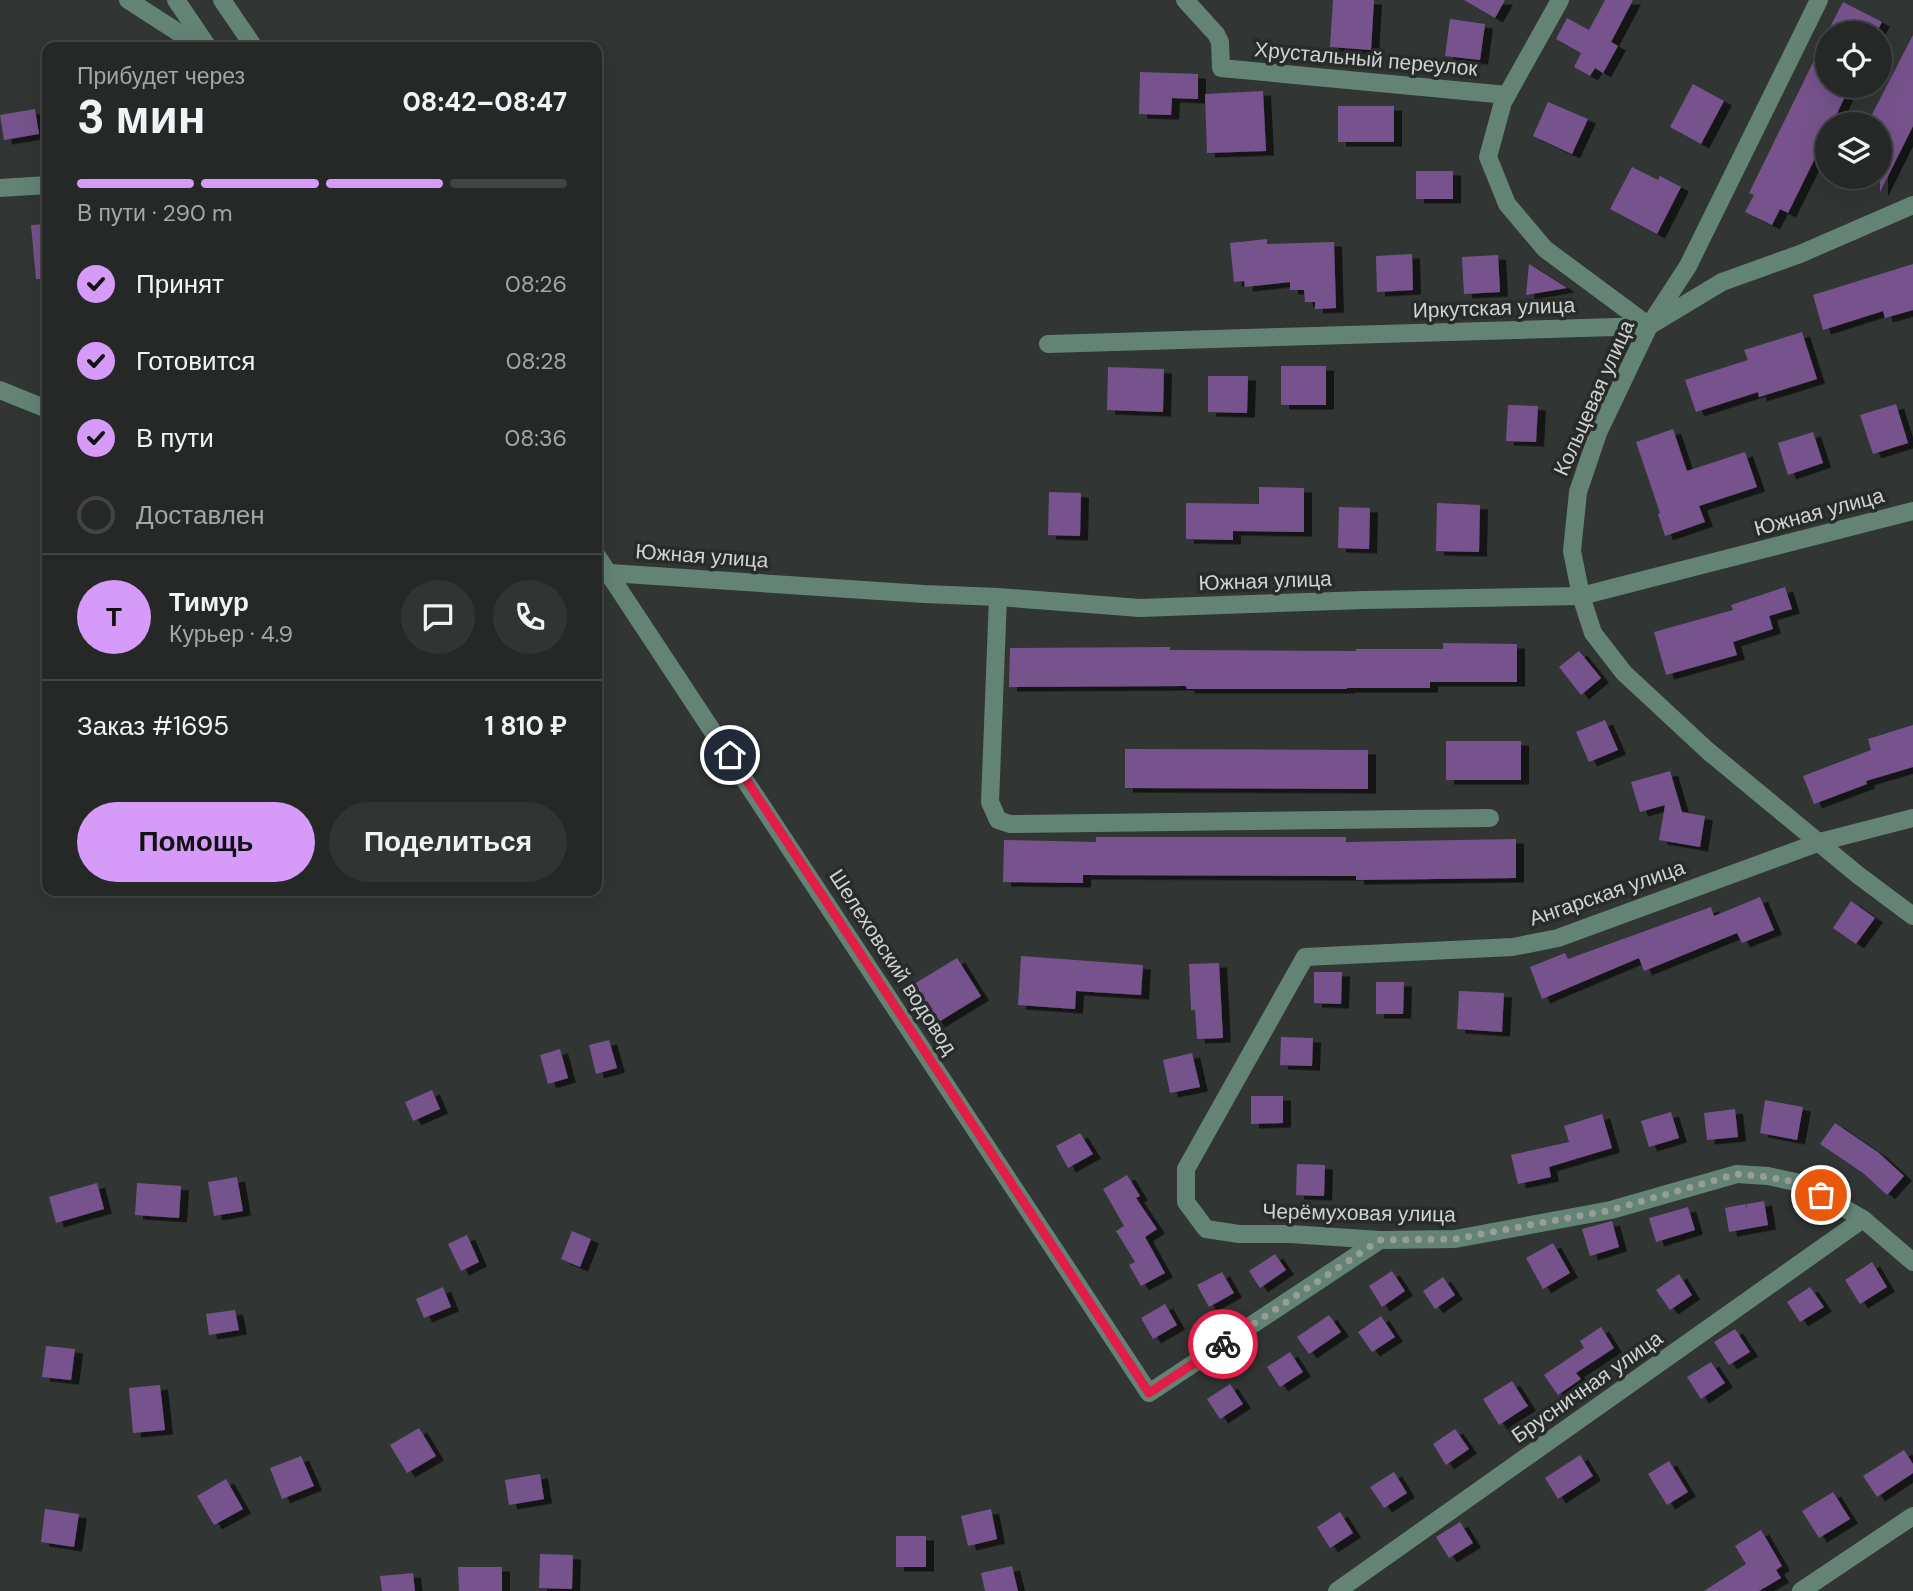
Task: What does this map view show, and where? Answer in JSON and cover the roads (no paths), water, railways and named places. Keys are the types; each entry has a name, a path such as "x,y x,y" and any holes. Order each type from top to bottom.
{"street":[{"path":"128,0 193,42"},
{"path":"176,0 205,42"},
{"path":"222,0 251,42"},
{"name":"Хрустальный переулок","path":"1185,0 1216,34 1220,43 1221,68 1507,95"},
{"path":"1560,0 1507,95 1488,157 1507,204 1545,249 1649,326"},
{"name":"Кольцевая улица","path":"1819,0 1688,266 1649,326 1598,433 1577,492 1572,551 1580,596 1592,634 1623,673 1708,751 1858,875 1913,916"},
{"path":"0,187 42,185"},
{"name":"Иркутская улица","path":"1048,344 1649,326 1722,282 1800,254 1913,205"},
{"path":"0,390 42,408"},
{"name":"Южная улица","path":"603,571 1140,608 1580,596 1913,511"},
{"name":"Шелеховский водовод","path":"603,571 1149,1393 1380,1240"},
{"path":"998,597 990,802 998,820 1010,824 1490,818"},
{"name":"Ангарская улица","path":"1305,957 1513,947 1559,938 1820,842 1913,818"},
{"name":"Черёмуховая улица","path":"1305,957 1186,1169 1186,1202 1206,1229 1239,1234 1290,1234 1380,1240 1455,1239 1611,1210 1737,1174 1800,1183 1863,1219 1913,1262"},
{"name":"Брусничная улица","path":"1337,1591 1863,1219"},
{"path":"1801,1591 1913,1516"}]}
